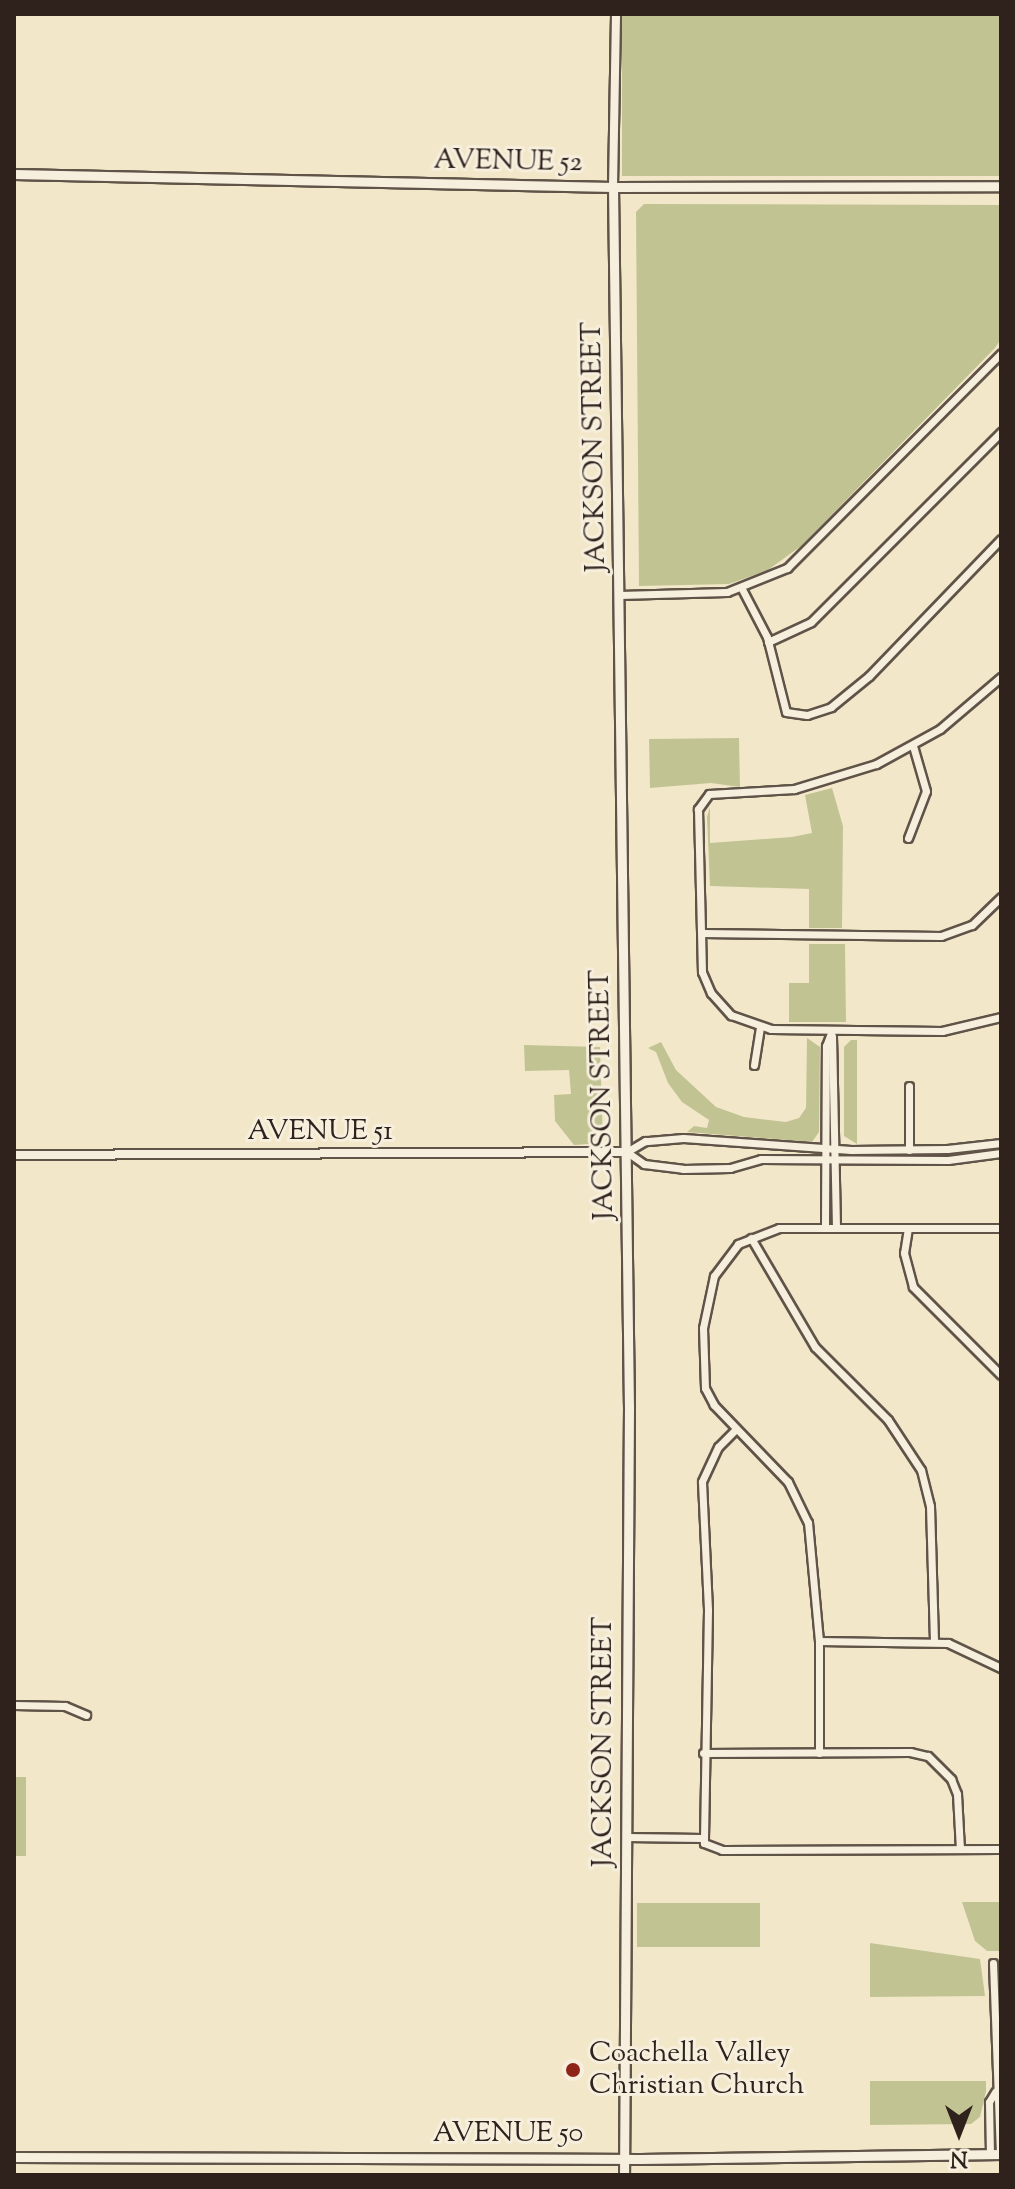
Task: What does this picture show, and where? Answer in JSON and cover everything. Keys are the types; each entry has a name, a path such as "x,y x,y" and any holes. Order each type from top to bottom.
{"main road":[{"name":"AVENUE 52","path":"14,174 613,187 1001,186"},
{"name":"JACKSON STREET","path":"613,187 627,1152 624,2175"},
{"name":"AVENUE 50","path":"14,2157 624,2158 997,2154"}],"street":[{"name":"JACKSON STREET","path":"613,187 616,14"},
{"path":"619,595 742,589 800,558 1001,353"},
{"path":"768,642 811,622 1001,432"},
{"path":"742,589 768,642 780,699 793,715 831,707 869,676 1001,539"},
{"path":"1001,677 913,746 816,784 750,795 709,794 701,800 700,960 711,993 731,1015 760,1028 964,1029 1001,1017"},
{"path":"908,838 926,791 913,746"},
{"path":"702,933 941,936 972,925 1001,897"},
{"path":"754,1065 760,1028"},
{"path":"825,1226 830,1159 826,1046 832,1030"},
{"path":"909,1086 909,1150"},
{"path":"1001,1143 909,1150 683,1138 645,1141 627,1152 644,1164 683,1169 730,1168 761,1159 948,1160 1001,1153"},
{"name":"AVENUE 51","path":"14,1155 627,1152"},
{"path":"830,1159 836,1226"},
{"path":"819,1753 819,1641 803,1508 788,1482 736,1429 705,1388 703,1328 714,1276 726,1256 751,1238 779,1228 1001,1228"},
{"path":"908,1228 904,1253 913,1287 1001,1375"},
{"path":"751,1238 815,1347 888,1420 921,1470 930,1506 934,1641"},
{"path":"736,1429 718,1447 702,1482 708,1610 702,1838 710,1848 722,1850 1001,1849"},
{"path":"819,1641 934,1641 967,1648 1001,1668"},
{"path":"14,1705 65,1706 86,1715"},
{"path":"703,1753 928,1756 951,1779 957,1794 960,1849"},
{"path":"626,1837 702,1838"},
{"path":"993,1963 995,2092 1000,2102 997,2154"}],"green space":[{"path":"622,14 1001,14 1001,176 622,176"},
{"path":"644,204 1001,205 1001,339 995,348 801,546 768,570 729,584 639,586 636,212"},
{"path":"739,738 740,787 711,783 650,788 649,739"},
{"path":"832,788 843,826 842,928 809,928 809,889 710,886 707,817 710,807 710,843 792,837 812,833 805,795"},
{"path":"809,944 845,944 846,1022 789,1022 789,983 809,983"},
{"path":"807,1038 820,1047 819,1132 812,1142 687,1132 694,1126 707,1128 709,1120 682,1102 668,1083 656,1052 648,1048 661,1042 676,1070 716,1107 744,1117 786,1122 799,1118 806,1108"},
{"path":"851,1040 857,1040 857,1144 844,1136 844,1047"},
{"path":"524,1045 600,1047 603,1143 574,1145 555,1121 554,1095 571,1094 569,1070 525,1071"},
{"path":"14,1777 26,1777 26,1856 14,1856"},
{"path":"962,1902 1001,1902 1001,1951 987,1951 975,1941"},
{"path":"637,1903 760,1903 760,1947 637,1947"},
{"path":"870,1943 980,1959 985,1996 870,1997"},
{"path":"870,2081 986,2081 986,2091 980,2117 971,2124 870,2125"}],"place":[{"name":"Coachella Valley Christian Church","path":"573,2070"}]}
